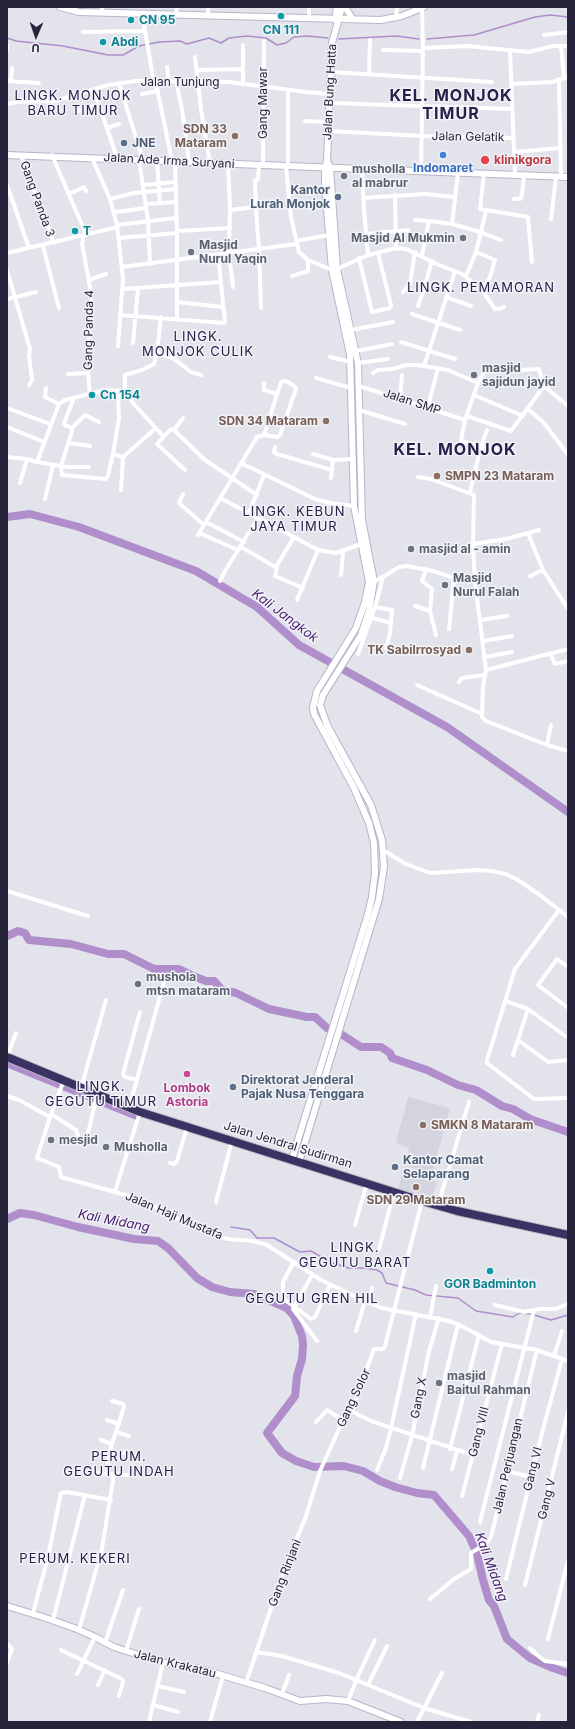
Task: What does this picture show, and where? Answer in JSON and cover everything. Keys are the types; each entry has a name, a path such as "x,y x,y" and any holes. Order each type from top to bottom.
{"highway":[{"name":"Jalan Jendral Sudirman","path":"7,1057 140,1112 422,1201 568,1235"}],"main road":[{"path":"60,7 78,12 102,10 143,14 309,17 337,20 352,18 381,20 396,18 423,8"},
{"path":"337,7 337,20"},
{"path":"337,20 342,7"},
{"path":"345,7 352,18"},
{"name":"Jalan Bung Hatta","path":"327,158 332,42 337,20"},
{"name":"Jalan Ade Irma Suryani","path":"7,155 52,155 261,166 328,167 362,170 562,177"},
{"path":"295,1160 329,1038 372,897 375,873 374,843 369,823 354,788 314,714 312,706 316,691 349,640 363,610 371,582 361,544 354,506 351,330 335,269 327,158 314,167"},
{"path":"295,1160 335,1040 379,899 384,868 383,850 378,825 371,805 320,709 321,699 356,644 369,611 371,582 363,532 360,474 358,363 356,351 350,341 329,235 328,167"},
{"path":"353,475 360,474"},
{"name":"Jalan Krakatau","path":"7,1606 53,1620 126,1651 176,1666 201,1669 300,1701 326,1699 348,1701 391,1720 401,1722"}],"street":[{"path":"176,14 177,7"},
{"path":"208,7 208,15"},
{"path":"309,7 309,17"},
{"path":"396,18 397,7"},
{"path":"421,172 423,8"},
{"path":"143,14 153,77 156,81 173,161 178,259 177,318"},
{"path":"83,32 145,31"},
{"path":"544,35 568,32"},
{"path":"369,75 370,40"},
{"name":"Gang Mawar","path":"261,308 255,180 258,179 261,166 264,41"},
{"path":"7,45 7,50"},
{"path":"243,45 243,84"},
{"path":"382,50 423,50 467,46 529,52 545,47 568,46"},
{"path":"551,219 562,177 561,148 564,78 561,46"},
{"path":"510,50 515,175"},
{"path":"195,57 210,163"},
{"path":"167,67 169,81"},
{"path":"12,68 9,81 39,83"},
{"path":"197,70 242,69"},
{"path":"331,72 492,82"},
{"path":"511,84 552,82 564,78"},
{"name":"Jalan Tunjung","path":"7,104 18,102 55,101 119,83 156,81 198,81 243,84 330,94"},
{"path":"176,81 182,109 189,162"},
{"path":"119,83 141,160 148,220 150,264"},
{"path":"94,90 117,158"},
{"path":"288,90 287,167 289,202 299,252 308,260 335,269 368,255 396,248 406,249 466,276 482,290 496,308 499,309 504,307"},
{"path":"142,94 158,91"},
{"path":"330,103 512,109"},
{"path":"78,111 98,105"},
{"path":"305,121 329,122"},
{"path":"107,128 119,124"},
{"name":"Jalan Gelatik","path":"329,131 421,136 514,138"},
{"path":"514,152 561,148"},
{"name":"Gang Panda 3","path":"21,155 54,243"},
{"name":"Gang Panda 4","path":"52,155 85,230 85,236 82,243 91,293 88,373 90,394"},
{"path":"91,158 110,199 118,226 123,289 118,346"},
{"path":"157,161 160,203"},
{"path":"228,164 230,210 229,254 232,287"},
{"path":"362,170 368,255"},
{"path":"452,224 458,173"},
{"path":"484,174 480,207 481,210 528,217 532,262"},
{"path":"514,199 520,198 522,195 524,175"},
{"path":"143,185 175,182"},
{"path":"7,185 29,248"},
{"path":"69,194 84,187 86,191"},
{"path":"110,199 144,192 175,189"},
{"path":"363,198 425,194 455,197"},
{"path":"395,195 396,248"},
{"path":"114,212 160,203 176,202"},
{"path":"230,210 256,207"},
{"path":"466,276 476,252 486,211"},
{"path":"7,253 85,236 118,226 148,220 176,218"},
{"path":"415,220 452,224 501,240"},
{"path":"422,255 429,221"},
{"path":"119,238 230,228"},
{"path":"366,234 408,230"},
{"path":"122,267 259,250 329,235"},
{"path":"43,246 59,308"},
{"path":"403,292 410,284 415,252"},
{"path":"476,252 495,260 490,277 482,290"},
{"path":"359,258 372,312 390,308 391,305 378,253"},
{"path":"120,315 177,318 224,323 218,255"},
{"path":"292,276 308,271 308,260"},
{"path":"418,306 432,261"},
{"path":"7,270 30,349 28,355 32,380 29,385"},
{"path":"424,366 455,271"},
{"path":"89,280 106,274"},
{"path":"123,289 220,282"},
{"path":"133,343 138,289"},
{"path":"7,300 36,292"},
{"path":"446,297 471,306"},
{"path":"177,302 223,307"},
{"path":"412,314 460,330"},
{"path":"161,317 157,353 152,366 125,375 125,391 134,404 163,436"},
{"path":"351,330 393,322"},
{"path":"401,342 455,359"},
{"path":"356,351 392,344"},
{"path":"157,353 173,358 191,372 202,375"},
{"path":"330,357 351,362"},
{"path":"358,363 388,359"},
{"path":"373,373 378,370 392,369 406,365 424,366 456,372 478,383"},
{"path":"428,407 438,368"},
{"path":"504,450 460,440 478,383 483,373 486,371 540,370 544,386 568,406"},
{"path":"68,374 88,373"},
{"path":"400,398 402,374"},
{"path":"316,378 351,388"},
{"path":"264,435 276,394 283,381 295,387 280,435 277,437 264,435 257,437 198,534 239,548 276,567"},
{"path":"264,383 264,390 276,394"},
{"name":"Jalan SMP","path":"359,386 509,431 512,430 523,416"},
{"path":"474,395 523,416 544,386"},
{"path":"46,388 45,397 59,404"},
{"path":"37,462 50,424 59,404 65,400 105,390 125,391"},
{"path":"99,422 85,415 72,428 69,443 61,466 63,476 106,479 108,476 113,454 119,412 118,390"},
{"path":"72,428 64,423 74,398"},
{"path":"7,408 50,424"},
{"path":"528,409 544,423 568,455"},
{"path":"359,410 405,424"},
{"path":"174,430 183,418"},
{"path":"7,427 44,442"},
{"path":"121,490 123,457 156,428"},
{"path":"185,470 157,444 170,429 174,430 205,460 231,479 257,495"},
{"path":"470,492 481,446 487,430"},
{"path":"69,443 90,446"},
{"path":"275,447 274,452 277,454 332,470"},
{"path":"113,454 123,457"},
{"path":"313,454 333,460 353,458"},
{"path":"7,457 27,459 61,466 89,467"},
{"path":"20,483 27,459"},
{"path":"331,478 333,460"},
{"path":"241,463 323,502 354,506"},
{"path":"45,499 53,465"},
{"path":"249,513 264,475"},
{"path":"418,477 431,479 470,492 474,496 473,544 475,582 481,620 486,670 482,714 483,718 486,721 547,745 568,751"},
{"path":"183,494 179,503 205,524 244,542"},
{"path":"220,498 318,550 336,553 343,552 361,544"},
{"path":"220,581 258,518"},
{"path":"473,544 500,540 539,530"},
{"path":"528,533 543,570 568,610"},
{"path":"294,537 276,567 278,569 275,576 303,588"},
{"path":"297,600 318,550"},
{"path":"341,575 343,552"},
{"path":"371,582 383,577 399,566 426,569 454,578 475,582"},
{"path":"426,569 422,581 432,589 430,610 436,635"},
{"path":"530,576 543,570"},
{"path":"358,654 376,606 383,577"},
{"path":"449,629 454,578"},
{"path":"376,606 392,610 386,648"},
{"path":"415,606 430,610"},
{"path":"481,620 507,616"},
{"path":"372,618 391,623"},
{"path":"483,641 512,636"},
{"path":"486,670 568,649"},
{"path":"484,657 512,652"},
{"path":"551,654 555,664 568,661"},
{"path":"459,682 462,678 485,675"},
{"path":"417,685 482,714"},
{"path":"547,745 551,725"},
{"path":"383,850 406,864 430,873 478,870 506,874 518,880 568,917"},
{"path":"7,891 88,916"},
{"path":"559,910 517,965 487,1063 534,1099 568,1098"},
{"path":"568,967 557,959 538,985 568,1008"},
{"path":"129,1108 166,975"},
{"path":"81,1088 106,1000"},
{"path":"505,1001 528,1009 568,1038"},
{"path":"513,1055 528,1009"},
{"path":"137,1080 125,1077 123,1074 140,1012"},
{"path":"7,1057 16,1033"},
{"path":"518,1040 548,1062 568,1060"},
{"path":"64,1080 50,1115 37,1159 59,1167 61,1177 115,1191"},
{"path":"7,1096 50,1115 76,1130 81,1144 85,1146 98,1095"},
{"path":"438,1205 469,1102"},
{"name":"Jalan Haji Mustafa","path":"140,1112 115,1191 143,1201 209,1234 228,1239 253,1241 267,1245 312,1275 367,1302 395,1310 439,1318 458,1324 487,1341 537,1350 568,1361"},
{"path":"170,1163 174,1164 177,1161 187,1126"},
{"path":"216,1202 232,1140"},
{"path":"355,1225 367,1183"},
{"path":"379,1249 394,1192"},
{"name":"Gang Solor","path":"324,1463 343,1420 363,1381 374,1349 383,1350 385,1348 422,1201"},
{"path":"293,1263 283,1282 282,1289 285,1300 311,1319 314,1318 330,1285"},
{"path":"312,1275 293,1309 317,1340"},
{"path":"430,1317 436,1286"},
{"path":"356,1331 372,1288"},
{"path":"496,1305 533,1313 555,1309 568,1304"},
{"path":"480,1522 533,1313"},
{"path":"377,1470 386,1448 391,1428 416,1314"},
{"name":"Gang X","path":"400,1478 412,1436 429,1351 439,1318"},
{"path":"423,1468 458,1324"},
{"path":"554,1356 562,1331"},
{"path":"450,1449 479,1335"},
{"name":"Gang VIII","path":"462,1496 502,1344"},
{"name":"Jalan Perjuangan","path":"430,1599 454,1579 471,1569 471,1552 492,1537 506,1471 537,1350"},
{"name":"Gang VI","path":"506,1579 562,1359"},
{"path":"107,1474 109,1453 117,1432 124,1405 112,1401"},
{"path":"316,1422 327,1410 343,1420"},
{"path":"349,1410 362,1418 473,1456"},
{"name":"Gang V","path":"525,1585 568,1412"},
{"path":"108,1420 119,1424"},
{"path":"117,1432 129,1436"},
{"path":"101,1440 112,1444"},
{"path":"452,1469 457,1451"},
{"path":"109,1453 127,1453"},
{"name":"Gang Rinjani","path":"246,1683 284,1569 305,1519 320,1471 324,1463"},
{"path":"506,1471 531,1477"},
{"path":"96,1473 128,1475"},
{"path":"79,1630 102,1549 114,1474"},
{"path":"34,1614 61,1494 63,1492 111,1500"},
{"path":"53,1620 84,1495"},
{"path":"548,1639 568,1561"},
{"path":"105,1643 123,1590"},
{"path":"126,1651 139,1609"},
{"path":"77,1674 95,1637"},
{"path":"348,1701 356,1679 375,1640"},
{"path":"7,1644 12,1649 7,1663"},
{"path":"368,1685 387,1646"},
{"path":"530,1648 545,1661 568,1664"},
{"path":"61,1650 122,1679 123,1682 119,1696"},
{"path":"256,1652 285,1657 335,1671 424,1708 471,1722"},
{"path":"149,1722 163,1662"},
{"path":"98,1685 105,1670"},
{"path":"417,1722 442,1673"},
{"path":"282,1694 289,1675"},
{"path":"210,1722 223,1676"},
{"path":"158,1686 184,1692"},
{"path":"153,1705 178,1712"},
{"path":"537,1722 539,1715"}],"shaded area":[{"name":"SMKN 8 Mataram","path":"408,1097 450,1108 432,1173 406,1166 409,1148 396,1143"},
{"path":"404,1167 432,1176 431,1180 437,1183 431,1200 398,1190"}],"waterway":[{"path":"427,39 474,35 535,17 550,15 568,17"},
{"path":"7,38 16,41 63,46 108,55 123,55 139,46 159,42 180,41 187,44 209,38 221,43 229,38 247,36 266,38 277,45 286,43 294,37 307,36 328,38"},
{"path":"339,39 396,36 419,39"},
{"name":"Kali Jangkok","path":"7,517 30,514 79,527 196,571 257,607 299,645 447,727 568,812"},
{"path":"7,936 18,931 25,933 29,940 71,944 108,954 124,954 154,969 179,969 206,981 214,981 222,990 236,993 269,1009 307,1017 315,1017 327,1028 341,1034 361,1047 381,1047 390,1053 392,1058 427,1070 458,1085 476,1090 502,1106 513,1109 530,1119 568,1132"},
{"path":"9,1064 137,1116"},
{"name":"Kali Midang","path":"7,1219 20,1213 34,1215 78,1227 134,1239 158,1241 168,1248 197,1278 212,1287 230,1292 254,1294 287,1308 294,1316 302,1336 303,1345 295,1396 267,1433 282,1453 296,1461 314,1467 344,1466 363,1471 380,1481 395,1487 417,1493 434,1495 469,1536 477,1554 489,1600 494,1606 507,1639 530,1658 568,1673"},
{"path":"231,1227 250,1230 257,1238 274,1238 300,1252 311,1251 330,1262 348,1268 377,1270 382,1273 386,1283 415,1290 426,1295 458,1298 476,1311 513,1317 519,1313 531,1314 551,1320 568,1315"}],"place":[{"name":"CN 111","path":"281,16"},
{"name":"CN 95","path":"131,20"},
{"name":"Abdi","path":"103,42"},
{"name":"SDN 33 Mataram","path":"235,136"},
{"name":"JNE","path":"124,143"},
{"name":"Indomaret","path":"443,155"},
{"name":"klinikgora","path":"485,160"},
{"name":"musholla al mabrur","path":"344,176"},
{"name":"Kantor Lurah Monjok","path":"338,197"},
{"name":"T","path":"75,231"},
{"name":"Masjid Al Mukmin","path":"463,238"},
{"name":"Masjid Nurul Yaqin","path":"191,252"},
{"name":"masjid sajidun jayid","path":"474,375"},
{"name":"Cn 154","path":"92,395"},
{"name":"SDN 34 Mataram","path":"326,421"},
{"name":"SMPN 23 Mataram","path":"437,476"},
{"name":"masjid al - amin","path":"411,549"},
{"name":"Masjid Nurul Falah","path":"445,585"},
{"name":"TK Sabilrrosyad","path":"469,650"},
{"name":"mushola mtsn mataram","path":"138,984"},
{"name":"Lombok Astoria","path":"187,1074"},
{"name":"Direktorat Jenderal Pajak Nusa Tenggara","path":"233,1087"},
{"name":"SMKN 8 Mataram","path":"423,1125"},
{"name":"mesjid","path":"51,1140"},
{"name":"Musholla","path":"106,1147"},
{"name":"Kantor Camat Selaparang","path":"395,1167"},
{"name":"SDN 29 Mataram","path":"416,1187"},
{"name":"GOR Badminton","path":"490,1271"},
{"name":"masjid Baitul Rahman","path":"439,1383"}],"district":[{"name":"LINGK. MONJOK BARU TIMUR","path":"73,104"},
{"name":"KEL. MONJOK TIMUR","path":"451,105"},
{"name":"LINGK. PEMAMORAN","path":"481,288"},
{"name":"LINGK. MONJOK CULIK","path":"198,344"},
{"name":"KEL. MONJOK","path":"455,450"},
{"name":"LINGK. KEBUN JAYA TIMUR","path":"294,520"},
{"name":"LINGK. GEGUTU TIMUR","path":"101,1094"},
{"name":"LINGK. GEGUTU BARAT","path":"355,1256"},
{"name":"GEGUTU GREN HIL","path":"312,1299"},
{"name":"PERUM. GEGUTU INDAH","path":"119,1464"},
{"name":"PERUM. KEKERI","path":"75,1559"}]}
